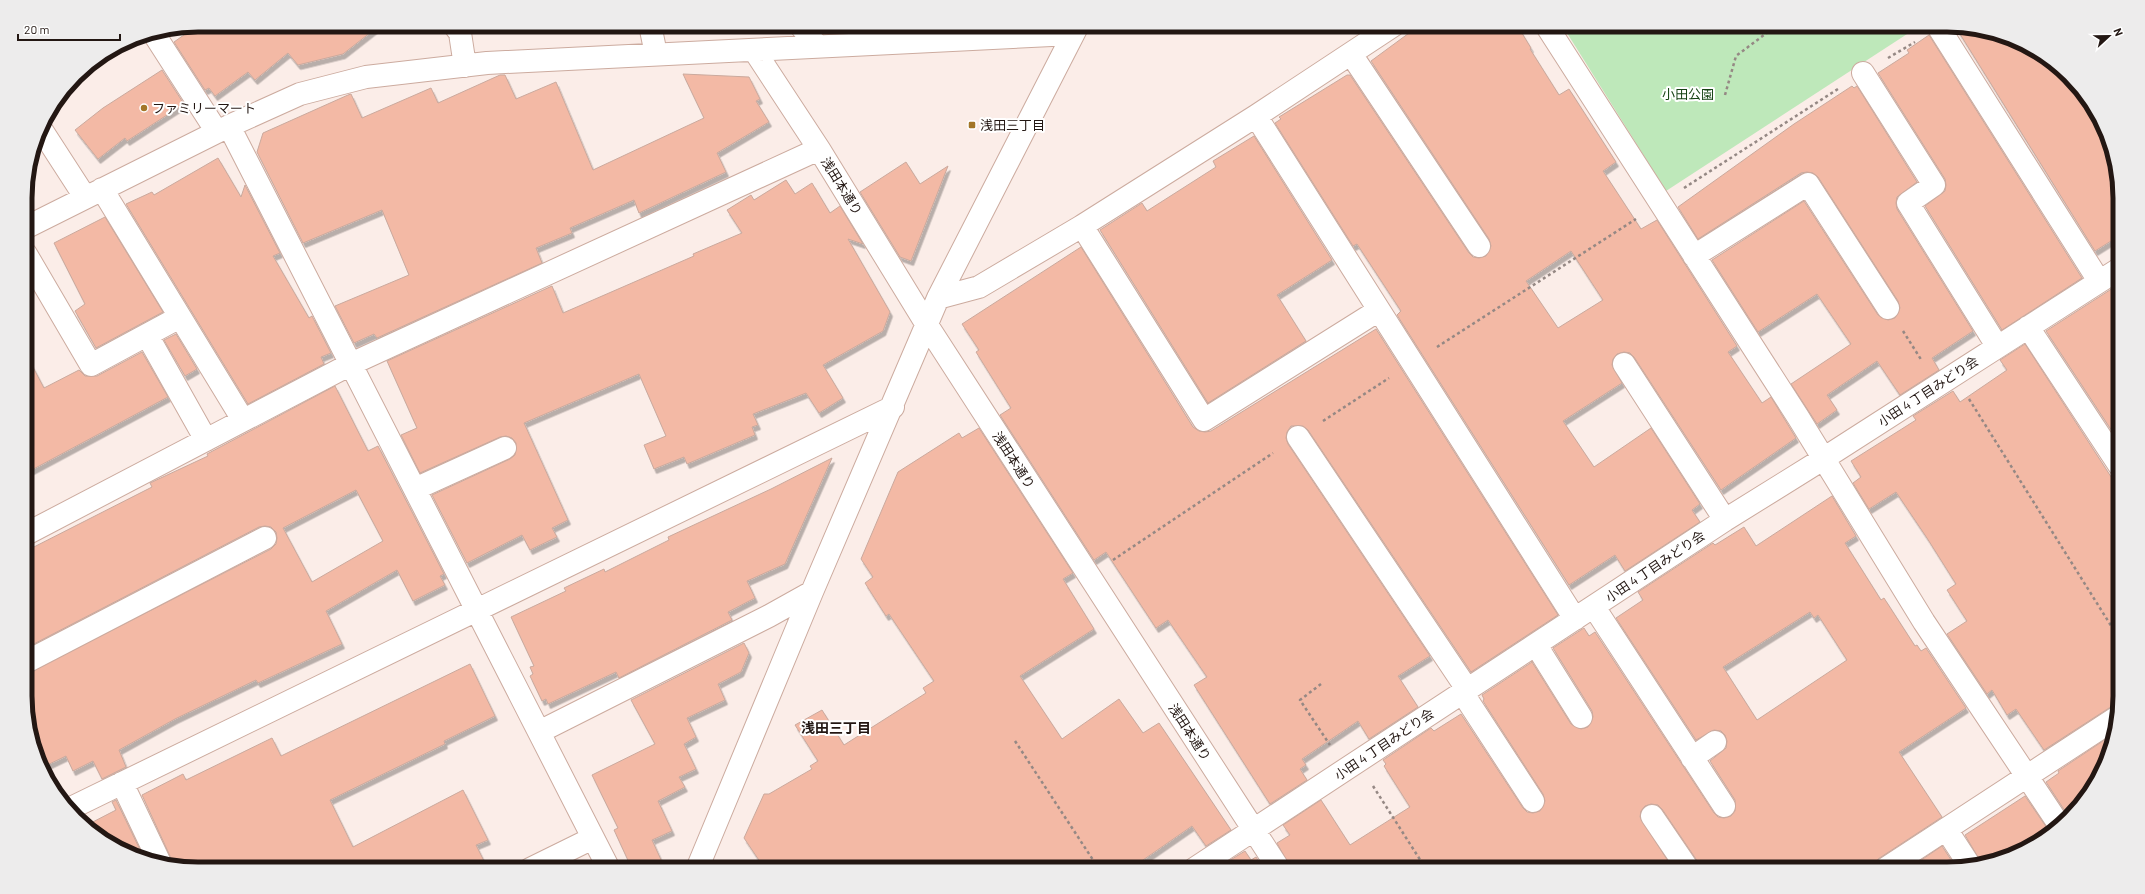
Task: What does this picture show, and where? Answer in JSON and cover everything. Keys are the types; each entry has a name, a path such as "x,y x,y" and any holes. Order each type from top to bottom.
{"street":[{"path":"459,32 465,66"},
{"path":"651,32 656,54"},
{"path":"806,32 817,46"},
{"path":"32,225 223,129 300,94 366,77 465,66 656,54 754,50 1029,32"},
{"path":"700,862 812,592 938,298 1073,32"},
{"path":"938,298 979,287 1082,226 1256,116 1384,32"},
{"path":"1550,32 1823,459 1924,622 2056,821"},
{"path":"1942,32 2099,281"},
{"path":"157,38 223,129 351,364 605,862"},
{"name":"浅田本通り","path":"754,50 818,149 927,325 1275,862"},
{"path":"1351,54 1479,246"},
{"path":"1863,73 1934,185 1908,203 1997,346"},
{"path":"1256,116 1379,310 1414,362 1575,619"},
{"path":"45,134 94,193 180,317 243,420"},
{"path":"32,531 351,364 818,149"},
{"path":"1694,256 1808,184 1888,308"},
{"path":"1082,226 1204,420 1379,310"},
{"path":"32,264 90,365 180,317"},
{"name":"小田 4 丁目みどり会","path":"1205,862 1725,520 1823,459 2113,272"},
{"path":"2028,326 2113,456"},
{"path":"147,335 206,440"},
{"path":"1624,364 1725,520"},
{"path":"74,806 892,407"},
{"path":"1298,437 1464,691 1533,801"},
{"path":"415,489 505,448"},
{"path":"32,659 265,538"},
{"path":"539,732 769,616 812,592"},
{"path":"1594,607 1724,806"},
{"path":"1536,644 1582,717"},
{"path":"1896,862 2111,721"},
{"path":"1692,758 1715,742"},
{"path":"122,783 157,857"},
{"path":"1652,816 1683,862"},
{"path":"1946,829 1967,861"},
{"path":"544,862 593,838"}],"path":[{"path":"1725,95 1736,56 1770,32"},
{"path":"1089,576 1298,437 1660,203 1863,73 1932,32"},
{"path":"1888,308 1945,380 2113,630"},
{"path":"1321,684 1300,700 1352,765 1421,862"},
{"path":"1014,741 1094,862"}],"green space":[{"name":"小田公園","path":"1566,32 1910,32 1666,191"}],"building":[{"path":"188,32 371,32 343,54 298,65 288,53 255,80 248,72 215,96 209,88 205,90 174,42"},
{"path":"1410,32 1521,32 1531,48 1530,49 1559,95 1569,89 1616,162 1603,171 1641,229 1657,220 1737,346 1728,352 1762,403 1771,397 1796,438 1721,490 1634,357 1630,353 1624,352 1617,354 1613,359 1612,365 1622,383 1563,421 1594,467 1651,428 1700,504 1692,510 1700,522 1625,571 1615,555 1569,585 1397,315 1401,311 1357,244 1353,246 1275,123 1281,119 1279,117 1347,75 1350,75 1469,253 1473,257 1479,258 1486,256 1491,246 1489,239 1371,61","holes":["1571,251 1603,300 1558,328 1526,281"]},
{"path":"1959,32 1979,35 2000,41 2030,54 2048,66 2072,89 2091,115 2104,145 2110,166 2113,187 2113,240 2095,251"},
{"path":"1929,35 2082,278 2002,330 1925,206 1945,191 1945,179 1878,73 1909,53 1907,50"},
{"path":"162,70 184,104 127,141 125,138 98,159 75,130 103,108"},
{"path":"683,74 749,77 760,99 756,101 769,122 717,153 726,172 639,213 634,200 570,228 572,233 536,248 542,263 377,338 374,334 354,343 335,306 409,275 382,210 303,243 257,152 263,133 351,94 362,118 431,88 438,103 500,75 505,75 516,99 556,82 593,170 704,118"},
{"path":"1852,86 1854,88 1857,86 1917,182 1897,197 1897,209 1973,331 1932,358 1939,370 1900,395 1877,361 1827,395 1837,410 1817,424 1791,384 1851,344 1817,294 1758,332 1712,260 1804,201 1878,315 1888,320 1895,318 1900,308 1898,301 1818,177 1813,173 1801,173 1698,239 1678,207 1794,124"},
{"path":"1254,136 1332,260 1277,295 1306,341 1208,403 1100,230 1142,203 1147,211 1216,167 1213,161"},
{"path":"218,158 241,197 245,185 280,253 273,256 309,318 312,316 331,353 321,357 324,364 248,404 126,204 152,192 154,195"},
{"path":"906,162 920,184 948,166 911,261 900,257 860,192"},
{"path":"786,180 795,194 812,183 830,213 840,206 863,244 848,239 890,312 883,331 823,365 843,398 819,413 806,393 753,414 758,425 752,427 755,435 687,464 684,457 654,469 644,445 666,436 639,374 524,423 568,520 552,528 557,537 530,550 522,535 467,563 432,495 510,459 515,455 516,443 512,438 506,436 500,437 420,473 401,435 417,428 387,361 552,286 563,313 694,256 693,254 742,233 727,210 751,195 754,200"},
{"path":"105,217 163,312 96,348 75,311 85,304 54,243"},
{"path":"1081,247 1193,427 1199,431 1211,431 1376,329 1558,615 1471,672 1308,430 1303,426 1291,426 1287,432 1286,438 1288,444 1430,656 1398,676 1418,707 1369,739 1358,721 1302,759 1306,765 1300,769 1307,780 1270,804 1194,685 1207,677 1168,620 1156,628 1106,552 1094,560 1000,415 1011,408 976,352 979,350 962,324"},
{"path":"2113,288 2113,430 2112,431 2046,331"},
{"path":"176,334 197,369 185,376 164,340"},
{"path":"2025,344 2113,480 2113,707 2109,708 2044,750 2016,709 2007,715 1992,690 1987,694 1947,634 1967,621 1947,590 1956,584 1896,492 1869,509 1853,483 1861,477 1851,461 1916,420 1913,416 1953,391 1960,402 2007,370 2000,360"},
{"path":"142,352 168,397 32,470 32,365 44,388 79,370 85,376 97,376"},
{"path":"335,386 368,451 378,446 444,574 440,576 445,585 413,601 397,570 326,611 342,644 258,683 256,680 175,719 119,750 126,767 102,779 93,761 73,771 66,756 47,765 41,749 33,718 32,671 271,549 276,544 277,538 276,532 271,527 259,527 32,645 32,548 152,487 150,483 208,456 207,454","holes":["356,490 383,541 312,582 283,528"]},
{"path":"979,428 1073,573 1063,579 1094,629 1020,676 1062,739 1119,699 1143,733 1159,723 1231,830 1206,846 1192,826 1140,862 760,862 744,838 764,794 769,794 812,769 810,766 818,761 795,725 822,710 844,745 926,693 923,688 934,681 889,614 886,616 865,583 873,577 861,559 898,472 959,433 962,438"},
{"path":"832,458 785,564 747,581 755,598 728,612 732,620 619,678 616,672 548,704 546,699 542,701 530,676 533,674 530,667 534,666 511,617 566,591 564,588 604,569 605,572 669,540 668,537 771,489"},
{"path":"1832,496 1856,536 1845,543 1881,600 1884,598 1915,646 1917,645 1921,651 1926,648 1966,708 1899,752 1942,817 1878,859 1876,862 1698,862 1662,809 1658,805 1651,804 1645,806 1641,811 1640,817 1669,862 1287,862 1277,843 1290,835 1283,825 1321,800 1350,845 1410,807 1384,766 1386,764 1383,760 1431,728 1434,731 1461,714 1523,808 1527,812 1533,813 1540,811 1545,801 1543,794 1483,701 1484,699 1482,695 1532,662 1571,724 1581,729 1588,727 1593,717 1592,711 1553,648 1584,628 1589,636 1595,632 1714,813 1718,817 1724,818 1731,816 1735,811 1735,800 1710,761 1726,748 1727,741 1725,735 1721,731 1714,730 1696,740 1616,618 1643,600 1638,592 1713,543 1715,545 1744,527 1756,546","holes":["1810,612 1814,618 1818,615 1847,660 1757,720 1723,667"]},
{"path":"744,643 749,653 741,672 718,684 725,700 687,718 696,737 684,744 696,769 679,777 685,787 658,801 672,831 652,840 662,862 629,862 614,830 618,828 592,775 655,744 631,700"},
{"path":"470,664 495,716 444,741 445,744 330,800 353,847 463,790 488,840 476,845 484,862 187,862 170,860 142,795 183,774 186,780 272,738 281,756"},
{"path":"2107,738 2100,760 2091,779 2079,797 2065,812 2046,782 2059,773 2058,771"},
{"path":"2025,796 2047,829 2020,845 1979,859 1965,835"},
{"path":"116,800 141,851 115,840 91,823 116,810 112,802"},
{"path":"1942,846 1952,862 1947,862 1918,862"},
{"path":"1245,851 1251,860 1256,857 1259,862 1227,862"}],"place":[{"name":"ファミリーマート","path":"144,108"},
{"name":"浅田三丁目","path":"972,125"}],"district":[{"name":"浅田三丁目","path":"836,727"}]}
